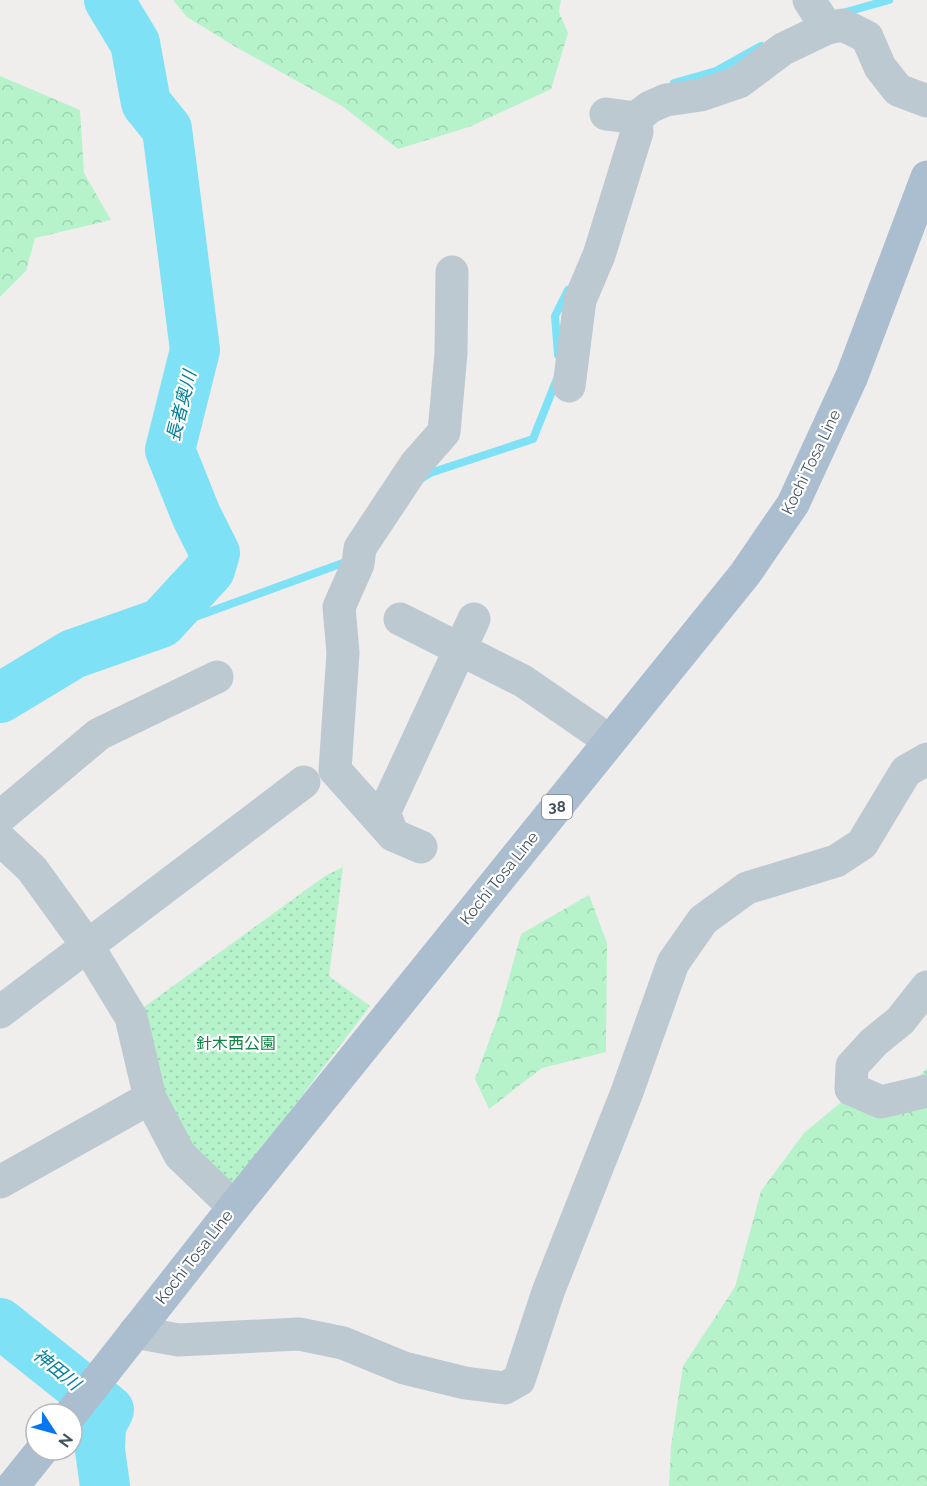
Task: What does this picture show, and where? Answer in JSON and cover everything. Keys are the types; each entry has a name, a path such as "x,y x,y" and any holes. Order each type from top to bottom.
{"main road":[{"name":"Kochi Tosa Line","path":"82,1400 234,1207 745,574 793,504 852,376 927,177"},
{"path":"12,1486 32,1462"}],"street":[{"path":"569,386 580,300 599,255 637,132 621,116 666,100 701,95 739,82 783,49 816,11 867,37 880,67 897,90 927,101"},
{"path":"452,272 451,353 444,432 415,465 359,556 339,607 343,652 335,770 407,841 384,813 474,619"},
{"path":"400,619 524,681 610,741"},
{"path":"0,817 99,734 217,676"},
{"path":"135,1332 178,1340 299,1334 344,1343 404,1368 465,1383 504,1388 519,1380 548,1292 627,1092 673,963 703,920 747,888 836,861 862,844 906,771 927,759"},
{"path":"0,1011 304,782"},
{"path":"0,839 32,869 87,945 131,1017 150,1098 180,1155 234,1207"},
{"path":"927,987 900,1021 874,1042 852,1066 851,1089 881,1102 927,1090"},
{"path":"0,1182 150,1098"}],"green space":[{"path":"173,0 561,0 559,12 568,33 551,89 469,127 398,149 342,106 187,17"},
{"path":"0,76 80,110 84,173 111,220 35,238 26,271 0,297"},
{"name":"針木西公園","path":"343,867 329,976 370,1006 232,1188 186,1148 159,1085 144,1007 325,876"},
{"path":"589,895 607,943 606,1052 542,1068 489,1109 475,1079 499,1014 521,934"},
{"path":"927,1068 927,1486 669,1486 671,1446 683,1366 735,1287 761,1191 804,1133 846,1098 911,1085"}],"waterway":[{"name":"長者奥川","path":"0,698 73,654 161,623 210,570 215,553 196,515 170,450 195,350 167,129 146,103 135,43 109,0"},
{"path":"839,14 889,0"},
{"path":"674,83 716,71 761,46"},
{"path":"558,355 555,316 568,290"},
{"path":"422,478 430,473 533,439 557,379"},
{"path":"161,623 198,616 351,560"},
{"name":"神田川","path":"0,1323 109,1410 101,1426 100,1450 105,1486"}]}
